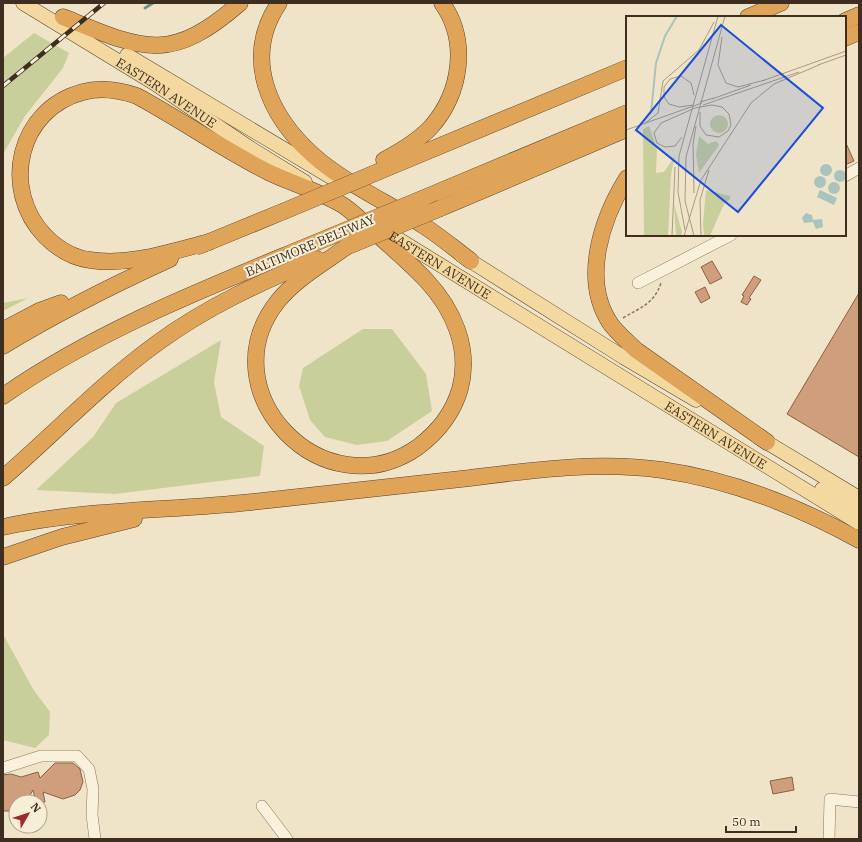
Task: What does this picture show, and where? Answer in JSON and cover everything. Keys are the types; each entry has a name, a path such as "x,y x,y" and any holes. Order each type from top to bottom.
{"highway":[{"path":"63,17 121,41 134,44 162,45 187,40 199,34 240,3"},
{"path":"279,3 266,29 262,47 261,64 270,98 286,125 315,156 336,172 426,227 471,261"},
{"path":"376,169 430,128 450,100 456,84 459,64 458,46 454,28 442,3"},
{"path":"750,16 781,3"},
{"path":"846,21 859,16"},
{"path":"846,38 859,32"},
{"path":"3,346 44,321 117,284 209,242 376,169 626,68"},
{"path":"209,242 142,259 122,262 88,260 63,250 39,231 23,203 18,175 20,160 30,133 47,111 69,97 84,91 102,89 119,90 137,96 268,172 343,206 407,260 440,296 450,312 457,327 463,354 463,371 456,402 437,431 409,453 380,463 363,466 347,465 327,461 297,444 284,431 264,403 257,371 257,353 260,335 277,302 292,286 311,270 346,247"},
{"name":"BALTIMORE BELTWAY","path":"3,396 66,357 164,307 626,113"},
{"path":"3,478 131,362 174,331 237,294 626,129"},
{"path":"626,180 609,213 601,235 597,258 599,296 604,311 622,337 636,350 767,442"},
{"path":"3,330 39,311 117,284"},
{"path":"3,527 111,512 248,502 541,470 595,467 642,468 697,476 754,492 817,517 859,540"},
{"path":"3,557 62,536 120,522 248,502"}],"main road":[{"name":"EASTERN AVENUE","path":"31,4 63,17 471,261 622,357 859,498"},
{"name":"EASTERN AVENUE","path":"31,4 154,83 250,148 859,523"},
{"path":"744,452 777,464 859,512"}],"street":[{"path":"846,175 859,168"},
{"path":"638,283 729,236"},
{"path":"3,768 41,756 77,756 89,769 93,789 92,815 95,839"},
{"path":"829,839 830,799 859,802"},
{"path":"262,806 287,839"}],"path":[{"path":"623,318 650,302 657,295 665,269"}],"green space":[{"path":"34,33 69,53 63,68 25,116 3,154 3,58"},
{"path":"28,298 3,311 3,303"},
{"path":"363,329 392,329 426,374 432,411 387,441 357,445 325,437 310,420 299,386 303,368"},
{"path":"221,340 214,382 221,417 264,446 260,476 115,494 36,490 93,437 116,403"},
{"path":"3,634 33,689 50,712 49,735 35,748 3,740"}],"building":[{"path":"846,143 854,161 846,165"},
{"path":"712,261 722,278 710,284 701,267"},
{"path":"754,276 761,280 749,298 751,299 747,305 741,302 744,296 742,295"},
{"path":"705,287 710,298 701,303 695,292"},
{"path":"859,293 859,457 787,414"},
{"path":"55,763 73,763 80,769 83,782 80,790 75,795 63,799 43,792 43,794 34,794 33,790 31,794 8,794 8,811 3,811 3,775 11,774 21,777 38,772 40,778"},
{"path":"792,777 794,790 773,794 770,781"}],"waterway":[{"path":"145,8 153,3"}],"railway":[{"path":"3,86 104,3"}]}
